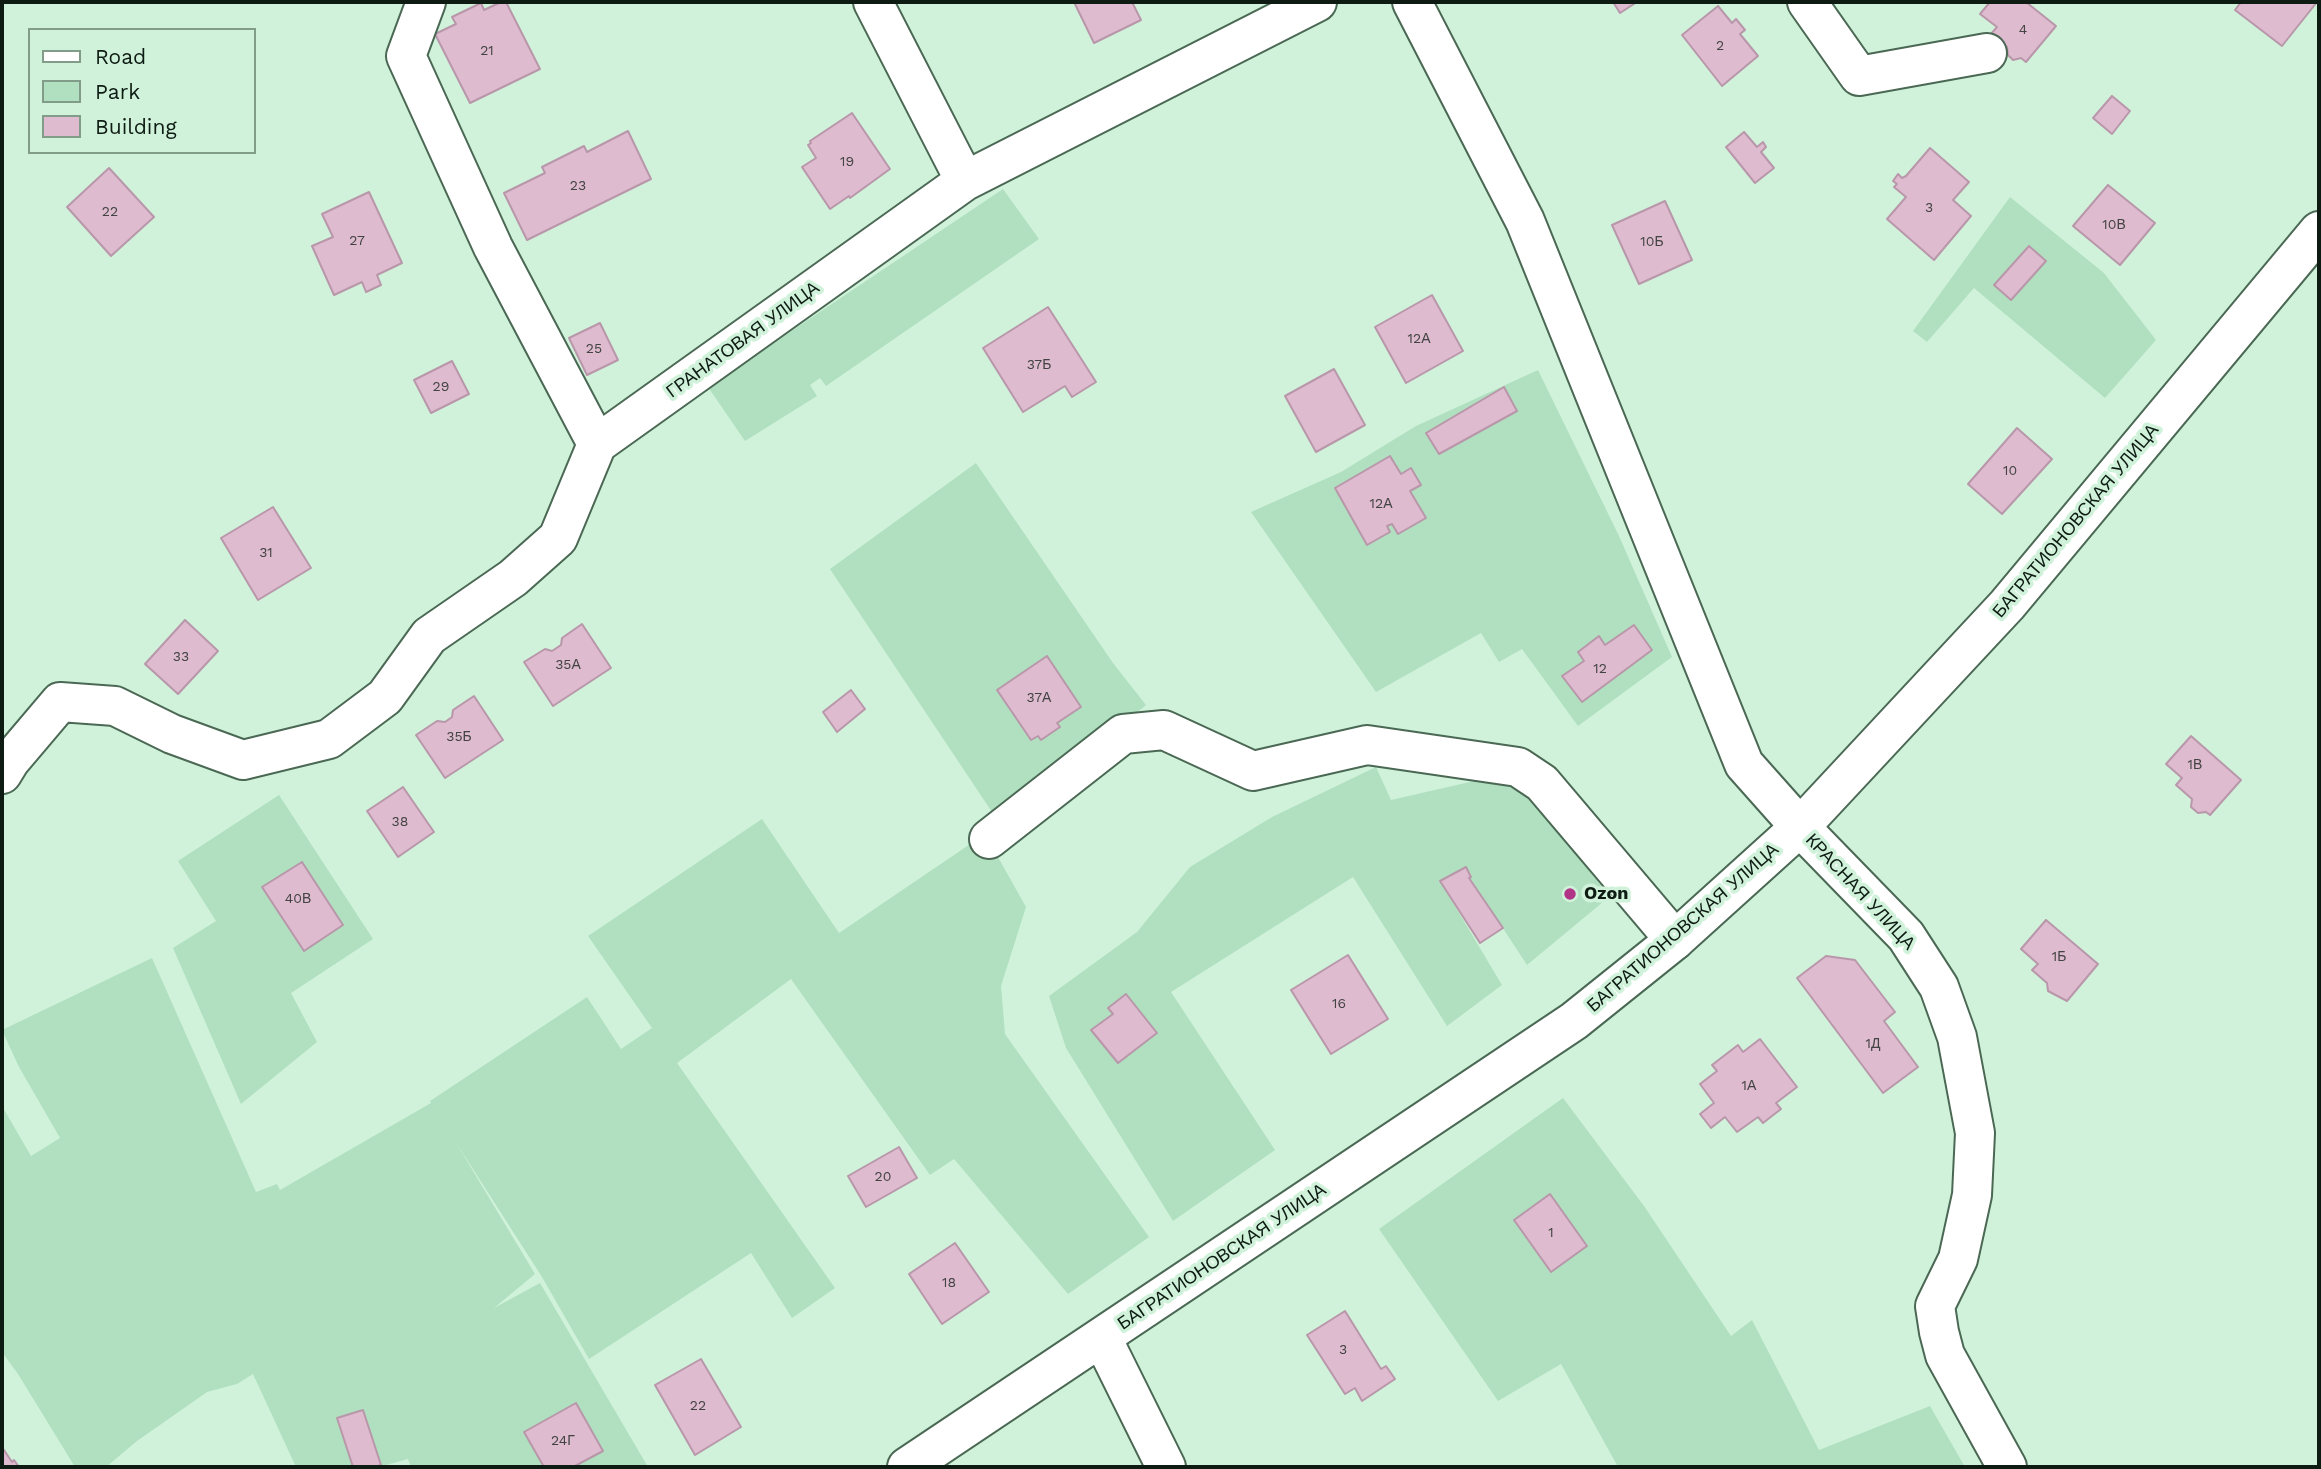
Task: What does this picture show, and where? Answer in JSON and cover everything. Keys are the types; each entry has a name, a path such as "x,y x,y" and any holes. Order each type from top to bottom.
{"street":[{"path":"2,774 60,702 115,706 172,734 243,760 330,739 385,696 429,636 513,578 558,538 597,444 493,247 406,56 426,2"},
{"path":"873,2 965,181"},
{"name":"ГРАНАТОВАЯ УЛИЦА","path":"597,444 965,181 1317,2"},
{"name":"КРАСНАЯ УЛИЦА","path":"1412,2 1525,221 1744,764 1800,827 1906,936 1939,987 1956,1037 1975,1133 1972,1195 1958,1259 1935,1306 1938,1332 1945,1355 2007,1467"},
{"path":"1807,2 1859,76 1987,53"},
{"name":"БАГРАТИОНОВСКАЯ УЛИЦА","path":"907,1467 1574,1021 1675,940 1800,827 2007,605 2319,231"},
{"path":"989,839 1123,734 1164,730 1253,771 1367,745 1518,766 1542,783 1675,940"},
{"path":"1102,1338 1166,1467"}],"green space":[{"path":"1003,189 1039,239 826,386 820,378 810,385 817,396 745,441 708,387"},
{"path":"2010,197 2104,273 2156,340 2105,398 1974,288 1927,342 1913,331"},
{"path":"1538,370 1619,536 1672,657 1578,726 1522,649 1499,662 1481,633 1376,692 1251,512 1341,472 1416,426"},
{"path":"976,463 1113,663 1146,705 1000,824 830,569"},
{"path":"1376,767 1391,800 1518,771 1609,897 1527,965 1470,878 1472,876 1466,867 1440,881 1502,985 1447,1026 1353,877 1171,992 1275,1150 1173,1221 1066,1048 1049,996 1137,932 1190,867 1272,817"},
{"path":"279,795 373,939 291,993 317,1042 241,1104 173,948 216,921 178,861"},
{"path":"762,819 839,933 985,834 1026,907 1001,986 1005,1034 1149,1237 1068,1294 954,1159 930,1175 791,979 677,1063 835,1288 792,1318 751,1253 589,1359 542,1277 455,1141 535,1274 494,1308 540,1283 648,1467 411,1467 408,1459 379,1467 296,1467 253,1374 237,1384 207,1392 137,1441 106,1467 75,1467 2,1352 2,1106 31,1156 60,1138 19,1067 2,1030 152,958 256,1192 277,1184 280,1190 431,1103 430,1101 587,997 621,1049 652,1028 588,936"},
{"path":"1563,1098 1644,1206 1731,1336 1752,1320 1819,1450 1930,1406 1965,1467 1618,1467 1561,1364 1498,1401 1379,1229"}],"building":[{"path":"506,2 540,69 470,103 435,34 456,24 452,17 481,3 484,10"},
{"path":"1074,2 1132,2 1141,20 1094,43"},
{"path":"1613,2 1637,2 1620,13"},
{"path":"1990,2 2026,2 2056,26 2026,62 2021,58 2013,60 2008,55 2007,47 1991,34 1997,27 1980,14"},
{"path":"2241,2 2317,2 2282,46 2235,10"},
{"path":"1718,6 1732,23 1736,19 1745,30 1740,34 1758,56 1722,86 1682,35"},
{"path":"2112,96 2130,111 2112,134 2093,118"},
{"path":"852,113 890,169 830,209 802,167 816,158 808,145 810,141"},
{"path":"628,131 651,179 527,240 504,193 545,173 542,167 584,146 587,152"},
{"path":"1744,132 1757,147 1763,142 1766,147 1761,152 1774,168 1755,183 1726,147"},
{"path":"1930,148 1969,182 1953,200 1971,216 1934,260 1887,219 1906,197 1894,187 1897,184 1893,181 1898,174 1902,178 1906,176"},
{"path":"109,168 154,217 111,256 67,207"},
{"path":"2108,185 2155,223 2120,265 2073,226"},
{"path":"369,192 402,263 377,275 381,285 366,292 362,282 334,295 312,246 333,237 322,214"},
{"path":"1665,201 1692,260 1639,284 1612,225"},
{"path":"2029,246 2046,261 2011,300 1994,285"},
{"path":"1432,295 1463,351 1406,383 1375,327"},
{"path":"1048,307 1096,382 1072,397 1065,386 1023,412 983,348"},
{"path":"600,323 618,360 587,375 569,338"},
{"path":"452,361 469,394 431,413 414,380"},
{"path":"1334,369 1365,425 1316,452 1285,396"},
{"path":"1504,387 1517,411 1439,454 1426,433"},
{"path":"2017,428 2052,459 2002,514 1968,484"},
{"path":"1390,456 1401,474 1411,468 1421,485 1410,491 1426,518 1398,534 1392,524 1387,526 1390,532 1367,545 1335,488"},
{"path":"273,507 311,568 258,600 221,538"},
{"path":"185,620 218,651 178,694 145,664"},
{"path":"582,624 611,668 553,706 524,662 545,649 552,651 561,645 562,638"},
{"path":"1634,625 1652,650 1582,702 1562,676 1584,661 1578,652 1599,636 1605,645"},
{"path":"1047,656 1081,707 1057,723 1060,727 1041,740 1038,736 1031,740 997,690"},
{"path":"851,690 865,709 837,732 823,712"},
{"path":"474,696 503,740 445,778 416,735 437,721 445,722 452,717 453,710"},
{"path":"2191,736 2241,780 2210,815 2206,812 2198,813 2191,807 2192,799 2176,785 2182,778 2166,764"},
{"path":"403,787 434,832 398,857 367,811"},
{"path":"302,862 343,925 304,951 262,887"},
{"path":"1466,867 1471,877 1469,878 1503,928 1480,943 1440,881"},
{"path":"2046,920 2098,964 2067,1001 2048,991 2047,983 2032,970 2038,964 2021,949"},
{"path":"1348,955 1388,1019 1331,1054 1291,990"},
{"path":"1826,956 1855,960 1895,1012 1884,1021 1918,1067 1883,1093 1797,978"},
{"path":"1126,994 1157,1033 1118,1063 1091,1030 1113,1014 1108,1008"},
{"path":"1760,1039 1797,1087 1776,1103 1781,1109 1763,1123 1758,1117 1737,1132 1725,1117 1711,1128 1700,1114 1714,1103 1700,1084 1717,1071 1712,1065 1738,1045 1743,1052"},
{"path":"899,1147 917,1178 866,1207 848,1176"},
{"path":"1550,1194 1587,1246 1551,1272 1514,1220"},
{"path":"955,1243 989,1292 942,1324 909,1274"},
{"path":"1345,1311 1381,1369 1386,1366 1395,1379 1362,1401 1355,1388 1345,1394 1307,1335"},
{"path":"701,1359 741,1427 695,1455 655,1385"},
{"path":"576,1403 603,1451 573,1467 544,1467 524,1432"},
{"path":"363,1410 381,1465 374,1467 353,1467 337,1418"},
{"path":"2,1447 12,1462 14,1460 19,1467 2,1467"}],"place":[{"name":"Ozon","path":"1570,894"}]}
